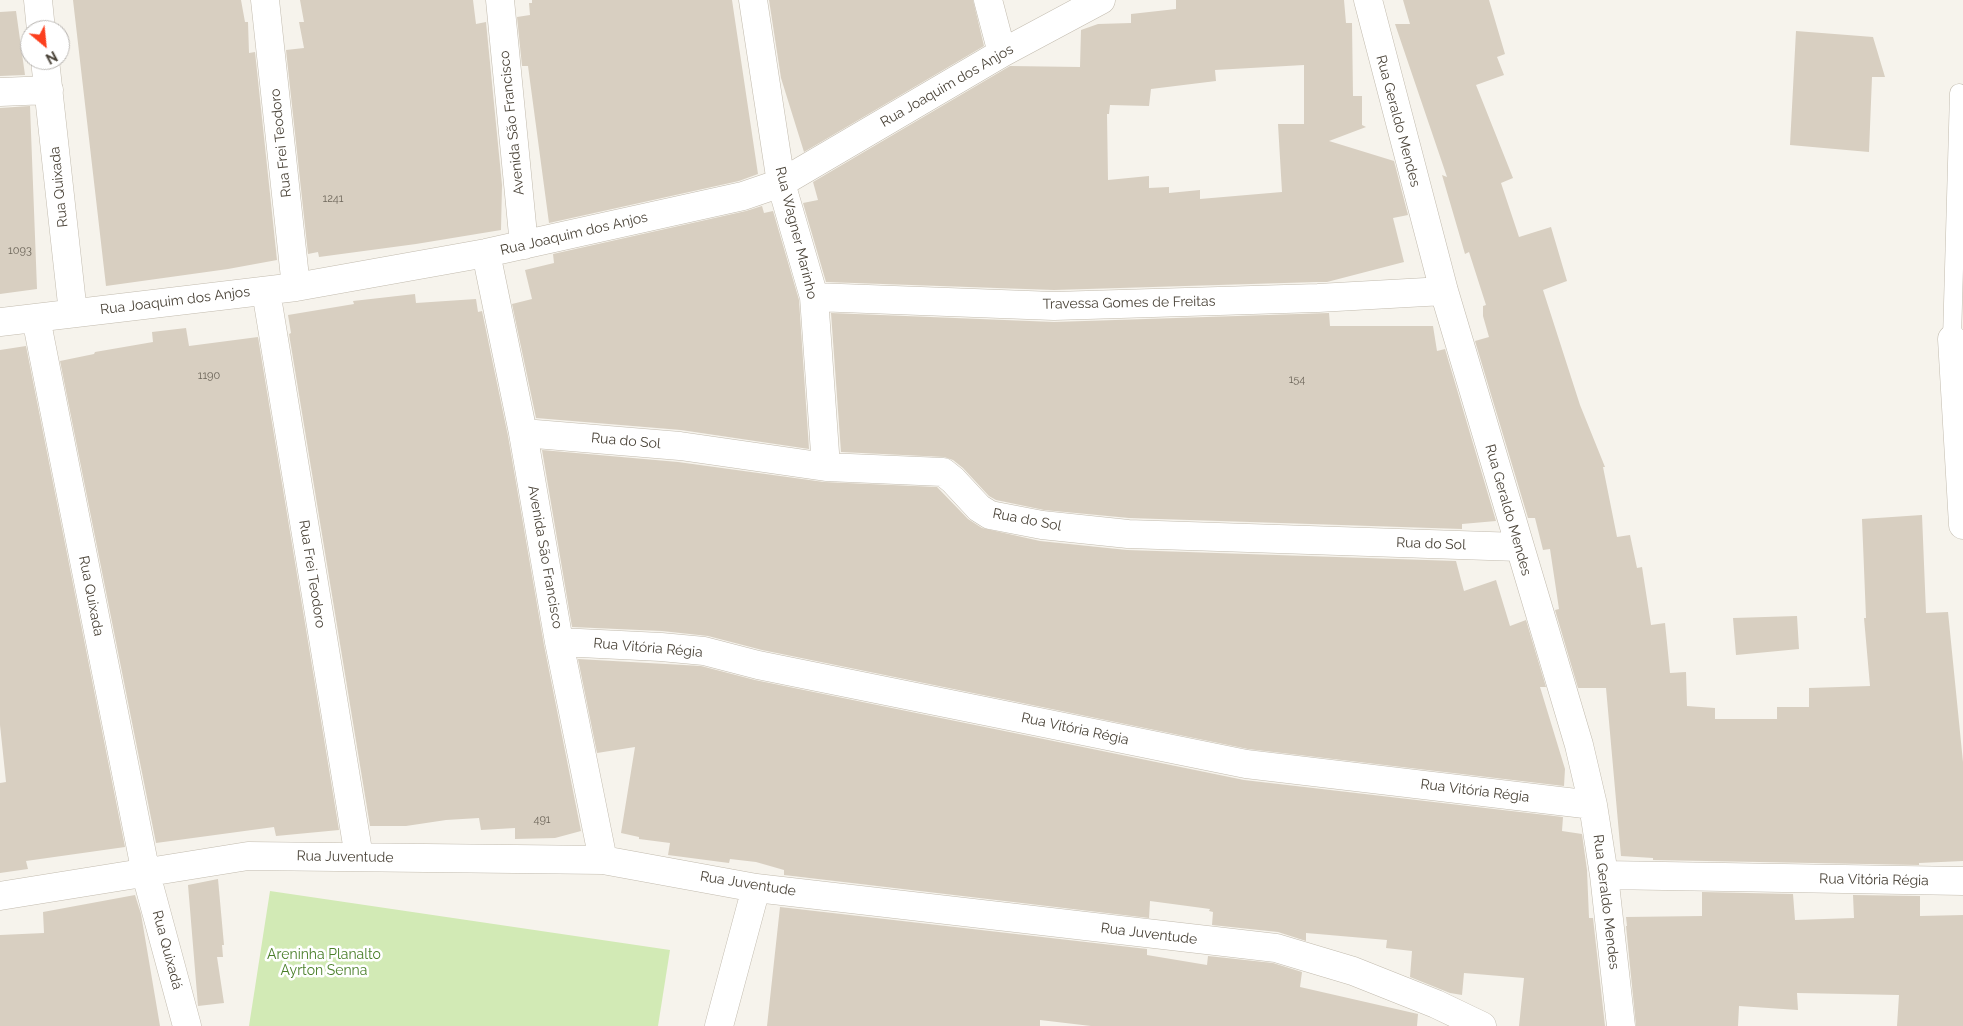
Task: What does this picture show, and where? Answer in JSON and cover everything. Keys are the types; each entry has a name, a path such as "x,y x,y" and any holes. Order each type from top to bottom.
{"street":[{"path":"38,0 40,20"},
{"name":"Rua Frei Teodoro","path":"265,0 296,287"},
{"name":"Avenida São Francisco","path":"500,0 524,245"},
{"name":"Rua Wagner Marinho","path":"753,0 781,183 814,297 826,467"},
{"path":"988,0 1002,53"},
{"name":"Rua Joaquim dos Anjos","path":"0,322 296,287 486,253 743,196 781,183 1002,53 1101,0"},
{"name":"Rua Geraldo Mendes","path":"1368,0 1444,292 1579,745 1593,805 1604,875 1621,1026"},
{"name":"Rua Quixada","path":"46,70 73,313"},
{"path":"0,92 49,90"},
{"name":"Avenida São Francisco","path":"486,253 523,433 560,642 604,860"},
{"name":"Rua Frei Teodoro","path":"266,290 359,857"},
{"name":"Travessa Gomes de Freitas","path":"814,297 1054,306 1444,292"},
{"name":"Rua Quixada","path":"36,318 146,874"},
{"path":"1952,339 1963,526"},
{"name":"Rua do Sol","path":"523,433 680,446 826,467 943,472 979,508 990,515 1042,525 1128,534 1519,547"},
{"name":"Rua Vitória Régia","path":"560,642 661,646 704,651 758,665 1246,764 1593,805"},
{"name":"Rua Juventude","path":"0,896 146,874 248,856 604,860 756,888 1276,948 1354,971 1436,1004 1482,1026"},
{"name":"Rua Quixadá","path":"146,874 187,1026"},
{"name":"Rua Vitória Régia","path":"1604,875 1963,881"},
{"path":"719,1026 756,888"}],"lane":[{"path":"1952,339 1960,93"}],"green space":[{"name":"Areninha Planalto Ayrton Senna","path":"270,891 670,950 658,1026 249,1026"}],"building":[{"path":"73,0 241,0 245,22 248,22 249,53 255,52 277,260 228,269 106,286"},
{"path":"300,0 473,0 476,24 486,22 502,185 501,230 319,257 318,252 308,254 286,50 304,48 299,22 304,22"},
{"path":"532,0 732,0 758,174 739,181 549,223 528,66 522,66 517,17 530,15 529,3 532,3"},
{"path":"769,0 973,0 984,46 804,152 781,78"},
{"path":"1176,0 1344,0 1346,23 1352,23 1353,96 1362,96 1362,125 1366,127 1329,141 1394,161 1408,215 1393,218 1404,262 1327,282 1054,290 826,282 803,203 818,200 813,182 1010,66 1080,67 1081,30 1098,24 1131,23 1131,14 1176,9","holes":["1304,65 1304,124 1278,124 1282,192 1200,199 1200,190 1169,193 1169,187 1149,188 1149,176 1108,180 1107,114 1109,114 1110,105 1149,106 1151,89 1216,81 1215,70"]},
{"path":"1403,0 1489,0 1505,54 1497,57 1504,75 1476,85 1513,178 1501,183 1519,237 1551,227 1567,281 1543,290 1580,405 1605,467 1603,467 1617,537 1630,535 1637,568 1642,567 1651,625 1665,623 1670,673 1686,672 1687,706 1715,708 1715,719 1777,719 1777,707 1809,707 1809,688 1870,686 1864,618 1866,618 1862,519 1922,515 1926,613 1948,612 1963,762 1963,861 1919,863 1919,865 1653,860 1653,858 1621,856 1606,688 1578,688 1555,610 1559,609 1550,549 1543,550 1535,518 1528,518 1475,341 1489,337 1483,316 1483,306 1486,305 1469,252 1465,254 1442,175 1447,177 1395,24 1410,24"},
{"path":"16,11 20,39 20,70 24,70 25,75 0,76 0,12"},
{"path":"1796,31 1873,37 1885,77 1872,77 1869,152 1790,145"},
{"path":"30,106 37,289 0,294 0,108"},
{"path":"762,206 764,213 773,211 799,300 809,449 681,430 536,418 512,304 532,299 525,270 554,263 553,254"},
{"path":"415,294 416,303 476,299 478,312 482,311 508,436 544,645 581,831 555,838 515,839 515,828 481,830 479,818 446,820 406,826 370,826 289,334 291,333 288,315 354,304 353,301"},
{"path":"831,313 1054,322 1329,313 1330,326 1433,326 1437,351 1445,349 1496,521 1462,524 1462,529 1129,518 1044,510 996,500 989,496 963,468 953,460 944,457 841,452"},
{"path":"186,328 189,346 258,337 339,830 276,836 274,827 156,843 60,361 94,354 95,352 153,342 152,332"},
{"path":"26,346 125,847 26,861 28,869 0,873 0,783 6,782 0,725 0,350"},
{"path":"542,450 678,462 824,482 937,487 968,519 982,528 1040,541 1127,550 1456,561 1464,591 1496,580 1510,626 1526,620 1546,687 1540,687 1565,769 1564,786 1248,749 762,650 708,636 662,631 572,627"},
{"path":"1797,616 1799,649 1736,655 1733,618"},
{"path":"578,659 701,666 755,680 1244,780 1563,817 1562,831 1582,834 1587,870 1589,918 1593,918 1605,1026 1519,1026 1524,978 1464,973 1462,995 1450,993 1410,977 1412,951 1386,948 1387,940 1306,933 1306,941 1278,932 1212,925 1213,912 1209,911 1210,909 1150,901 1149,918 784,875 784,870 756,862 730,859 729,863 668,855 670,843 639,839 639,837 621,833 635,747 597,753"},
{"path":"218,879 224,945 222,945 223,957 217,957 224,1003 198,1006 188,885"},
{"path":"1702,892 1793,894 1795,920 1854,918 1853,895 1920,896 1920,916 1963,915 1963,1026 1897,1026 1899,995 1797,993 1798,1010 1739,1006 1738,1026 1636,1026 1626,917 1702,916"},
{"path":"135,895 141,914 160,1026 0,1026 0,935 44,933 43,912"},
{"path":"780,907 1147,949 1147,955 1207,965 1208,956 1273,963 1302,972 1300,987 1418,1014 1417,1026 1091,1026 1040,1020 1040,1026 767,1026"}]}
